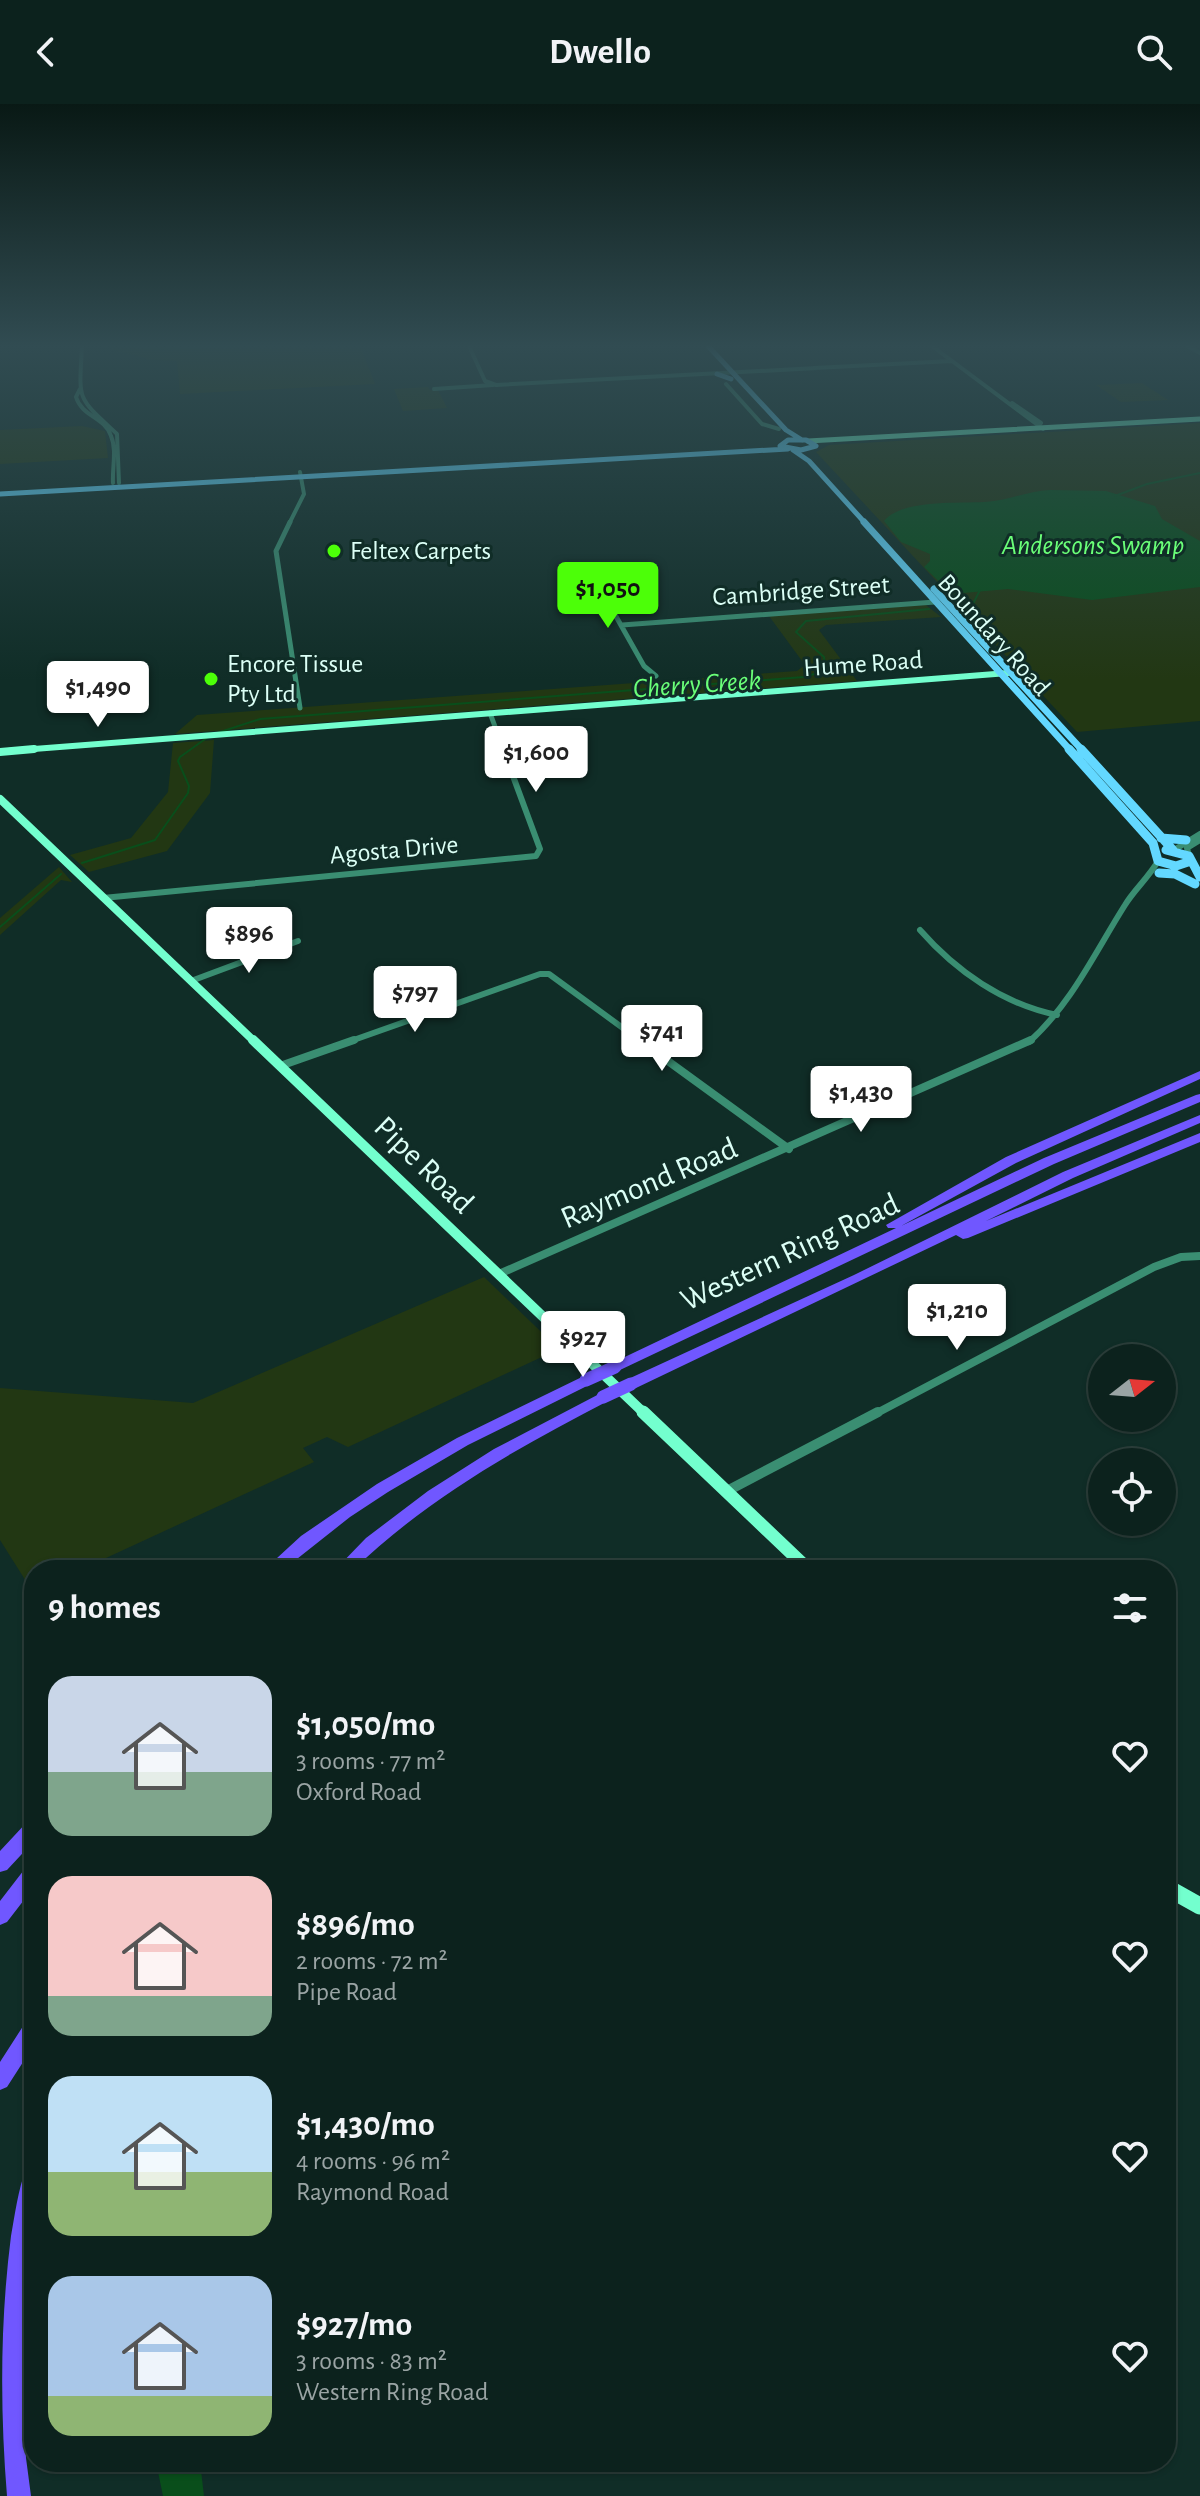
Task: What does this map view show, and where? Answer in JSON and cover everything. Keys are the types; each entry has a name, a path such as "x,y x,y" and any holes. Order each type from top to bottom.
{"highway":[{"path":"810,1274 1001,1165 1200,1075"},
{"name":"Western Ring Road","path":"371,1498 480,1432 586,1380 1049,1161 1200,1098"},
{"name":"Western Ring Road","path":"398,1517 504,1450 603,1397 859,1278 1068,1175 1200,1119"},
{"path":"859,1278 1200,1137"},
{"path":"283,1560 313,1534 371,1498"},
{"path":"294,1560 371,1498"},
{"path":"353,1560 398,1517"},
{"path":"360,1560 398,1517"},
{"path":"0,1864 24,1839"},
{"path":"0,1916 24,1885"},
{"path":"0,2080 24,2043"},
{"path":"19,2496 11,2366 24,2236"}],"main road":[{"path":"548,460 579,458"},
{"path":"0,492 605,458"},
{"name":"Boundary Road","path":"803,458 1149,838 1157,857"},
{"name":"Boundary Road","path":"814,458 1173,850"},
{"path":"935,602 945,601"},
{"path":"1158,837 1171,841 1186,840"},
{"path":"1157,857 1173,850 1190,858 1198,884"},
{"path":"1157,857 1198,884"},
{"path":"1172,866 1190,858"},
{"path":"1159,873 1175,874 1198,884"}],"street":[{"path":"113,458 116,484"},
{"path":"116,484 120,458"},
{"path":"113,472 120,472"},
{"path":"300,708 276,551 304,494 301,474"},
{"path":"599,570 596,581 644,666 656,676"},
{"name":"Cambridge Street","path":"622,625 935,602"},
{"name":"Hume Road","path":"0,752 1011,673"},
{"name":"Agosta Drive","path":"103,898 536,856 540,849 490,713"},
{"name":"Pipe Road","path":"0,799 799,1560"},
{"path":"1173,850 1186,840 1200,837"},
{"path":"1190,858 1187,848 1200,837"},
{"name":"Raymond Road","path":"499,1274 1029,1042 1057,1015 1157,857"},
{"name":"Raymond Road","path":"1144,880 1172,866"},
{"path":"920,930 936,947 1009,1000 1057,1015"},
{"path":"191,981 298,941"},
{"path":"280,1066 544,973 557,976 789,1149"},
{"path":"727,1491 1154,1267 1181,1257 1200,1256"},
{"path":"1176,1893 1200,1906"}],"shaded area":[{"path":"0,458 108,458 0,464"},
{"path":"821,458 1200,458 1200,721 1077,732"},
{"path":"926,605 941,617 826,625 819,630 857,681 175,734 197,715 797,671 805,665 769,616"},
{"path":"214,740 210,793 167,851 89,872 70,855 131,838 168,792 173,743"},
{"path":"59,867 72,882 61,880 0,935 0,918"},
{"path":"484,1277 559,1349 348,1447 327,1437 303,1448 314,1462 102,1560 24,1560 24,1578 0,1540 0,1388 193,1403"}],"water":[{"name":"Andersons Swamp","path":"1050,490 1106,491 1155,506 1162,519 1200,541 1200,587 1092,600 1008,589 952,594 924,567 930,561 930,554 901,542 884,521 893,513 920,505 994,501"},
{"path":"158,2472 201,2472 204,2496 163,2496"}],"waterway":[{"name":"Cherry Creek","path":"1115,496 1147,484 1200,473"},
{"name":"Cherry Creek","path":"959,608 973,604 980,590"},
{"name":"Cherry Creek","path":"214,734 260,719 804,677 821,672 825,665 824,657 796,632 806,621 929,609"},
{"name":"Cherry Creek","path":"82,863 155,840 188,793 189,786 178,761 180,757 208,737"},
{"name":"Cherry Creek","path":"0,927 61,874"}],"place":[{"name":"Feltex Carpets","path":"334,551"},
{"name":"Encore Tissue Pty Ltd","path":"211,679"}]}
